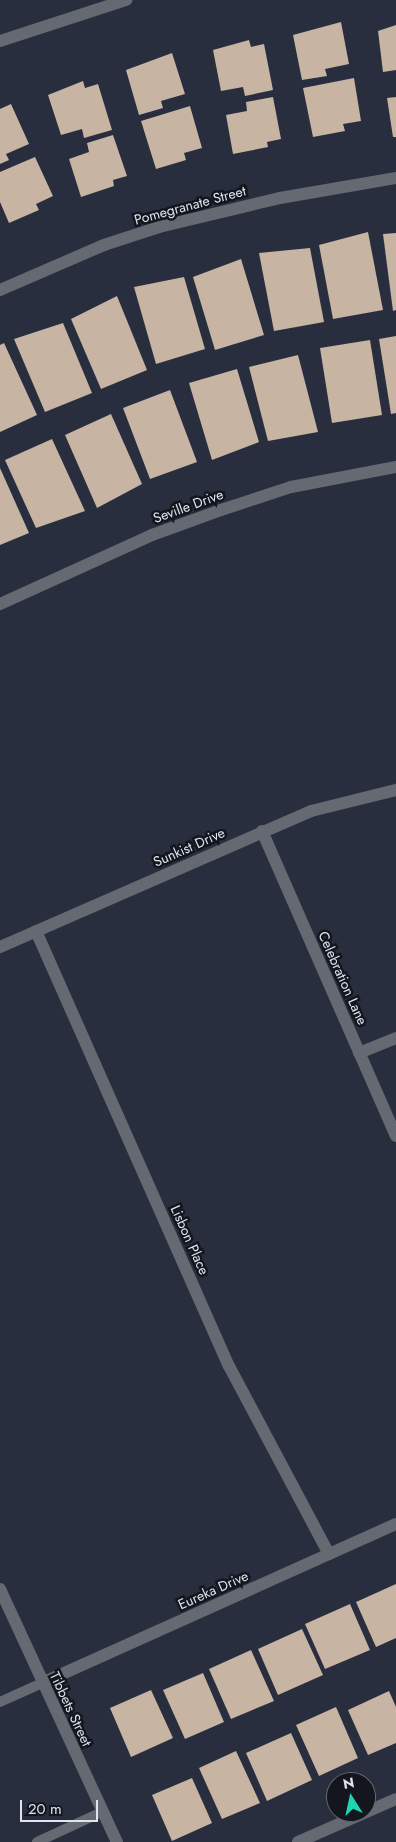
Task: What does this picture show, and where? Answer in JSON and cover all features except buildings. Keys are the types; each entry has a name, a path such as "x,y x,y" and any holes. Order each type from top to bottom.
{"street":[{"path":"0,41 126,0"},
{"name":"Pomegranate Street","path":"0,290 104,245 159,227 280,198 396,178"},
{"name":"Seville Drive","path":"0,604 152,535 221,510 291,487 396,467"},
{"name":"Sunkist Drive","path":"0,947 311,811 396,790"},
{"name":"Celebration Lane","path":"262,831 396,1136"},
{"name":"Lisbon Place","path":"36,931 230,1366 329,1554"},
{"path":"359,1053 396,1038"},
{"name":"Eureka Drive","path":"42,1683 396,1524"},
{"name":"Tibbets Street","path":"0,1589 117,1842"},
{"path":"298,1842 396,1799"}],"lane":[{"path":"0,1702 42,1683"},
{"path":"37,1842 102,1812"}]}
